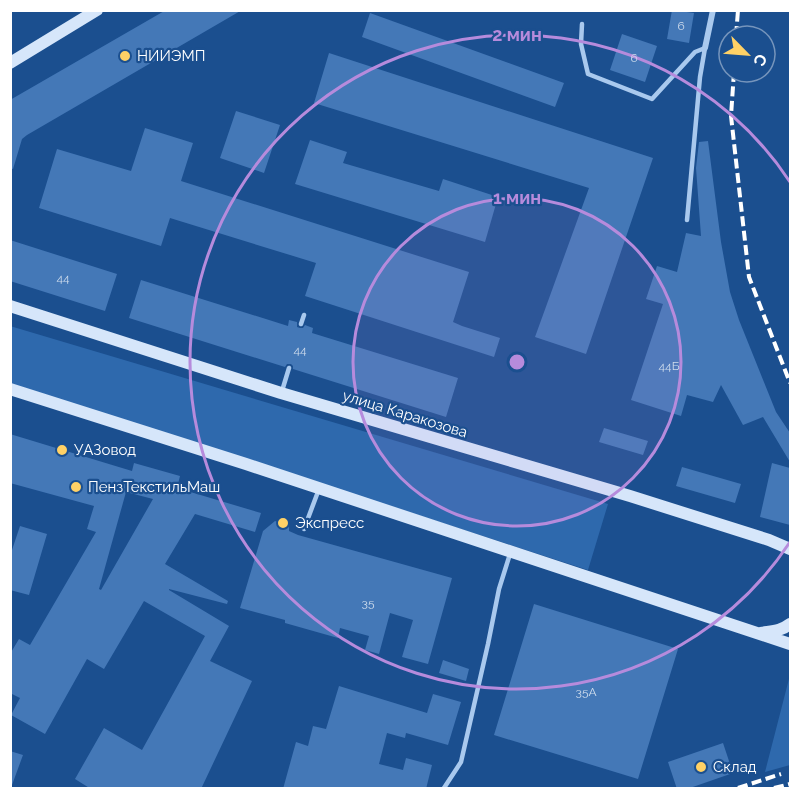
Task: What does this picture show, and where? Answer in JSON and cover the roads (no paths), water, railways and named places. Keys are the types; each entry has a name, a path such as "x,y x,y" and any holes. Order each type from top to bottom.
{"main road":[{"path":"10,63 97,10"},
{"name":"улица Каракозова","path":"10,306 281,393 640,500 769,540 790,549"},
{"path":"10,390 319,488 790,644"},
{"path":"757,633 777,631 790,624"}],"street":[{"path":"705,48 712,10"}],"lane":[{"path":"582,24 581,44 588,74 652,99 694,52 705,48 700,77 687,220"},
{"path":"301,324 304,315"},
{"path":"281,393 289,368"},
{"path":"304,529 319,488"},
{"path":"444,789 461,762 499,589 511,551"}],"railway":[{"path":"737,24 738,10"},
{"path":"733,84 731,116 749,277 790,383"},
{"path":"738,788 781,774"},
{"path":"774,788 790,784"}],"place":[{"name":"НИИЭМП","path":"125,56"},
{"name":"УАЗовод","path":"62,450"},
{"name":"ПензТекстильМаш","path":"76,487"},
{"name":"Экспресс","path":"283,523"},
{"name":"Склад","path":"701,767"}]}
